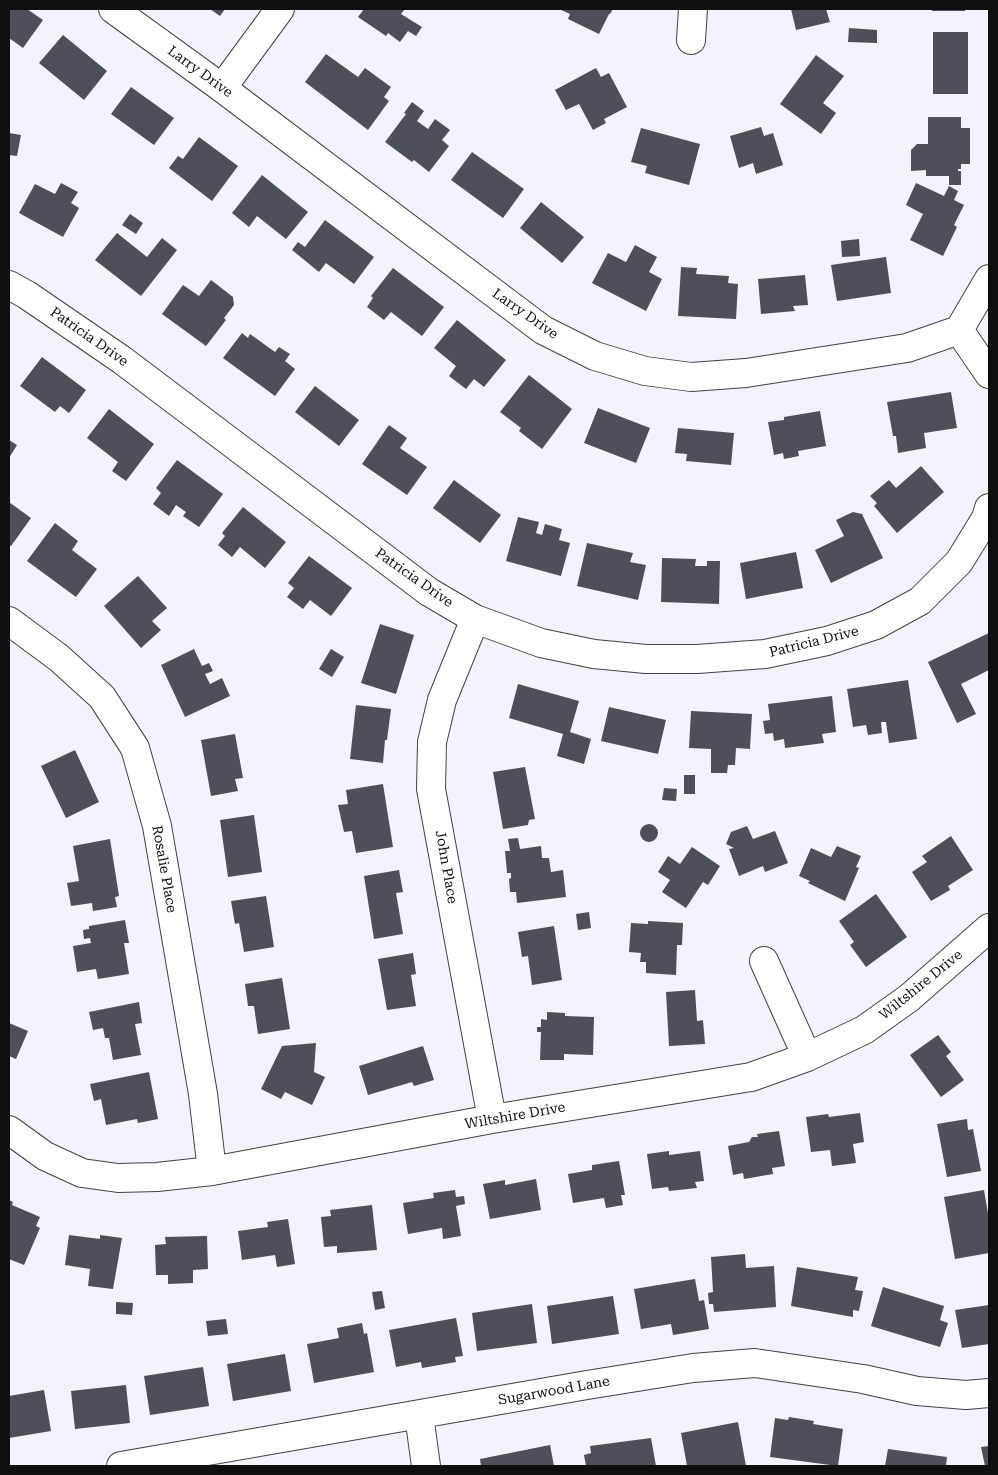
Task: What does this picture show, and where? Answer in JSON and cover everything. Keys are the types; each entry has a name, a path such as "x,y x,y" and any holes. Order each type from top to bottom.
{"street":[{"name":"Larry Drive","path":"113,9 222,88 543,330 595,356 645,371 691,377 746,373 907,348 958,330"},
{"path":"222,88 280,9"},
{"path":"691,40 693,9"},
{"path":"989,279 958,330 989,374"},
{"name":"Patricia Drive","path":"9,285 28,295 122,360 429,592 475,619 540,643 594,654 646,659 697,660 765,654 827,641 876,626 920,600 959,562 986,518 989,508"},
{"name":"John Place","path":"475,619 442,700 432,742 431,789 492,1119"},
{"name":"Rosalie Place","path":"9,621 60,658 102,697 135,748 158,835 203,1094 212,1171"},
{"name":"Wiltshire Drive","path":"9,1130 45,1156 82,1173 118,1178 157,1177 212,1171 492,1119 751,1077 807,1057 864,1030 909,998 989,928"},
{"path":"764,961 807,1057"},
{"name":"Sugarwood Lane","path":"121,1466 683,1370 755,1363 863,1378 917,1391 966,1395 989,1393"},
{"path":"419,1415 426,1466"}],"building":[{"path":"9,9 27,9 43,20 23,48 9,38"},
{"path":"210,9 225,9 220,16"},
{"path":"364,9 405,9 401,14 422,27 416,36 408,31 400,42 388,33 386,36 358,17"},
{"path":"559,9 613,9 599,34 568,19 570,14"},
{"path":"791,9 826,9 830,22 796,30"},
{"path":"932,9 965,9 965,11 932,11"},
{"path":"849,28 877,30 877,43 848,42"},
{"path":"933,32 968,32 968,94 933,94"},
{"path":"63,35 107,71 84,100 39,63"},
{"path":"326,54 358,77 365,68 391,87 384,97 389,101 368,130 305,82"},
{"path":"816,55 844,76 823,103 836,113 821,134 780,104"},
{"path":"596,68 601,77 609,73 627,107 604,119 606,123 593,130 579,104 566,110 555,90"},
{"path":"131,87 174,118 154,145 111,114"},
{"path":"412,102 424,111 417,121 428,129 435,119 450,130 442,140 449,146 429,172 385,142 406,114 404,113"},
{"path":"928,117 961,117 961,128 970,128 970,164 961,164 961,169 958,169 958,171 961,171 961,185 949,185 949,176 926,176 926,170 911,171 911,150 917,144 928,144"},
{"path":"761,127 764,136 773,133 783,165 756,174 753,163 739,168 730,136"},
{"path":"641,128 700,144 689,185 645,173 647,166 631,162"},
{"path":"9,133 21,135 17,156 9,155"},
{"path":"199,137 238,166 212,201 169,168 178,156 183,159"},
{"path":"472,152 524,189 503,218 451,180"},
{"path":"262,175 308,212 286,239 257,216 249,227 232,213"},
{"path":"61,183 78,192 71,203 79,208 63,237 19,213 35,184 55,194"},
{"path":"916,183 944,196 949,186 958,191 954,200 964,205 954,225 957,227 943,256 910,240 923,214 906,205"},
{"path":"541,202 584,237 562,263 520,228"},
{"path":"130,214 143,223 136,234 122,225"},
{"path":"325,220 374,257 354,284 326,263 319,272 292,250 298,242 305,247"},
{"path":"117,233 147,257 162,238 177,250 141,296 95,260"},
{"path":"859,239 860,256 842,257 841,241"},
{"path":"635,245 657,257 649,272 662,279 646,311 592,283 608,253 626,262"},
{"path":"886,257 891,293 837,301 831,265"},
{"path":"681,267 697,268 696,274 729,276 728,283 738,284 736,319 678,316"},
{"path":"393,268 444,307 422,336 391,312 384,320 367,307 373,298 371,296"},
{"path":"805,275 808,305 793,306 795,311 761,314 758,279"},
{"path":"211,280 233,297 234,305 224,318 226,320 206,346 162,314 183,285 199,296"},
{"path":"457,320 506,360 484,387 474,379 466,389 449,376 456,366 434,348"},
{"path":"242,333 248,338 250,334 275,352 279,347 290,354 285,361 295,369 275,396 223,358"},
{"path":"42,357 86,390 69,413 60,406 55,412 20,386"},
{"path":"529,375 572,409 542,449 519,431 521,428 500,412"},
{"path":"315,386 359,420 339,446 295,412"},
{"path":"951,392 957,428 924,433 926,448 898,453 896,436 893,436 887,402"},
{"path":"598,408 650,428 636,463 584,443"},
{"path":"109,409 154,444 126,481 112,471 118,462 87,438"},
{"path":"820,411 826,446 798,451 799,456 784,459 783,453 774,455 768,422 784,420 784,417"},
{"path":"389,425 407,438 400,448 427,467 407,495 362,464"},
{"path":"678,428 734,433 731,465 686,461 687,454 675,453"},
{"path":"9,440 17,445 9,458"},
{"path":"177,460 223,494 199,527 183,516 186,512 176,505 169,516 153,504 161,493 156,488"},
{"path":"921,466 944,492 897,533 874,506 877,503 870,496 889,480 896,488"},
{"path":"454,480 501,515 480,543 433,508"},
{"path":"9,502 31,518 11,546 9,545"},
{"path":"243,507 286,542 265,568 240,547 232,557 218,545 225,536 222,533"},
{"path":"853,512 862,514 883,558 831,583 815,550 844,536 836,520"},
{"path":"518,517 539,522 536,533 542,535 545,524 562,529 559,540 570,543 561,576 506,561"},
{"path":"55,523 78,541 72,550 97,569 76,597 27,561"},
{"path":"587,543 633,553 630,562 646,565 638,600 577,586"},
{"path":"796,552 803,588 746,599 740,563"},
{"path":"309,556 352,588 331,616 310,600 303,609 287,597 294,588 288,583"},
{"path":"662,558 696,559 695,566 707,566 707,561 720,561 719,604 661,602"},
{"path":"138,576 167,608 152,621 161,630 141,648 104,606"},
{"path":"380,624 414,635 396,694 361,683"},
{"path":"989,633 989,670 961,684 976,714 957,723 928,662"},
{"path":"194,649 202,666 209,663 213,671 205,674 210,684 222,678 230,696 185,717 161,665"},
{"path":"331,649 344,657 332,677 319,669"},
{"path":"908,680 917,739 889,743 886,722 881,722 882,733 868,735 866,725 853,727 847,689"},
{"path":"518,684 579,701 570,732 591,739 584,764 557,756 563,734 509,718"},
{"path":"832,696 836,732 822,734 824,743 785,748 784,739 774,741 773,733 765,734 763,721 770,720 768,704"},
{"path":"356,705 391,709 383,763 350,759"},
{"path":"609,707 666,720 658,754 601,741"},
{"path":"691,711 752,714 750,749 736,748 735,765 728,765 727,773 711,773 711,749 689,748"},
{"path":"235,734 243,778 235,779 238,791 211,796 201,740"},
{"path":"75,750 99,802 66,818 41,766"},
{"path":"525,767 535,819 529,820 528,825 503,829 493,772"},
{"path":"684,775 695,775 695,794 684,794"},
{"path":"383,784 393,847 356,853 352,831 344,832 338,805 348,804 346,790"},
{"path":"664,788 677,789 676,801 662,800"},
{"path":"254,815 262,872 228,877 220,820"},
{"path":"649,824 655,827 658,833 655,839 649,842 643,839 640,833 643,827"},
{"path":"747,826 753,839 775,831 788,863 765,872 763,866 739,876 729,849 734,848 726,844 731,832"},
{"path":"951,836 973,870 948,886 950,890 931,901 912,872 927,862 922,856"},
{"path":"518,838 520,849 541,846 542,858 549,858 551,872 563,870 566,897 517,903 516,892 510,892 509,879 511,878 511,873 507,873 505,851 510,851 508,839"},
{"path":"110,839 119,896 115,897 117,907 93,911 92,903 71,906 67,883 79,881 73,846"},
{"path":"837,846 861,856 856,867 859,868 845,901 808,883 810,881 799,876 811,848 831,857"},
{"path":"692,847 720,866 708,885 703,882 686,908 662,892 670,880 658,872 668,856 680,864"},
{"path":"399,870 403,892 396,893 403,934 374,939 364,876"},
{"path":"876,894 907,937 866,967 850,945 854,942 839,921"},
{"path":"266,896 274,947 244,952 239,923 235,924 231,901"},
{"path":"589,912 591,928 578,930 576,914"},
{"path":"125,920 129,943 124,943 129,974 98,979 96,969 77,972 73,946 91,943 90,938 84,939 83,930 89,929 89,926"},
{"path":"648,921 683,923 682,945 677,945 676,975 646,973 646,962 640,962 641,953 629,952 631,923 648,924"},
{"path":"554,926 562,980 532,985 528,956 522,957 518,932"},
{"path":"413,953 416,974 411,975 416,1006 387,1010 378,959"},
{"path":"282,978 290,1029 258,1034 254,1006 248,1006 245,984"},
{"path":"695,990 697,1021 703,1020 705,1044 669,1046 666,992"},
{"path":"139,1002 142,1023 135,1024 141,1055 113,1060 109,1038 105,1038 103,1028 93,1030 89,1012"},
{"path":"547,1012 565,1013 565,1016 594,1017 593,1055 564,1054 564,1060 540,1060 541,1032 537,1032 537,1027 541,1027 541,1019 547,1020"},
{"path":"9,1023 28,1031 16,1059 9,1056"},
{"path":"938,1035 951,1052 946,1056 964,1080 941,1097 910,1055"},
{"path":"316,1043 314,1072 325,1077 312,1105 285,1092 281,1099 261,1089 282,1046"},
{"path":"423,1046 434,1080 414,1086 412,1082 368,1095 359,1066"},
{"path":"149,1072 158,1119 138,1123 137,1119 106,1125 101,1099 94,1101 90,1084"},
{"path":"860,1113 864,1142 853,1144 856,1163 832,1166 830,1150 811,1152 806,1117 828,1114 829,1117"},
{"path":"967,1119 968,1130 973,1129 981,1171 947,1177 937,1124"},
{"path":"779,1131 785,1166 772,1168 773,1174 744,1179 743,1173 733,1175 728,1146 749,1142 752,1137 758,1137 757,1134"},
{"path":"669,1151 669,1155 700,1151 704,1181 695,1182 697,1188 669,1191 668,1187 652,1189 647,1154"},
{"path":"619,1161 625,1195 621,1195 623,1205 606,1208 604,1198 573,1203 568,1174 592,1170 592,1165"},
{"path":"536,1179 541,1210 490,1219 483,1184 505,1180 505,1185"},
{"path":"455,1190 456,1197 464,1196 465,1204 456,1206 461,1236 443,1239 442,1228 408,1234 403,1203 434,1198 433,1193"},
{"path":"984,1190 989,1219 989,1253 955,1259 944,1197"},
{"path":"9,1200 13,1202 12,1205 40,1217 36,1226 40,1228 24,1265 9,1259"},
{"path":"372,1205 377,1250 337,1253 337,1246 324,1247 321,1217 331,1216 330,1210"},
{"path":"288,1219 295,1264 277,1267 275,1255 242,1260 238,1231 268,1227 267,1222"},
{"path":"69,1235 100,1239 100,1235 122,1238 113,1289 88,1286 90,1269 65,1265"},
{"path":"207,1236 208,1269 193,1270 193,1283 168,1284 168,1275 156,1275 155,1245 166,1244 165,1237"},
{"path":"745,1254 746,1268 774,1266 776,1307 714,1312 713,1304 709,1304 708,1293 713,1292 711,1257"},
{"path":"797,1267 858,1277 855,1290 863,1291 859,1311 853,1310 853,1317 791,1306"},
{"path":"695,1279 699,1301 704,1300 709,1329 673,1335 671,1324 641,1329 634,1289"},
{"path":"883,1287 944,1306 940,1320 948,1323 940,1347 871,1326"},
{"path":"382,1291 385,1308 375,1310 372,1292"},
{"path":"613,1296 619,1334 552,1344 547,1306"},
{"path":"116,1302 133,1303 132,1315 116,1314"},
{"path":"532,1304 537,1343 477,1351 472,1313"},
{"path":"989,1305 989,1344 962,1348 955,1310"},
{"path":"456,1318 463,1356 455,1357 456,1362 422,1368 421,1362 396,1367 389,1330"},
{"path":"226,1319 228,1334 208,1336 206,1321"},
{"path":"362,1323 364,1334 367,1333 374,1372 314,1383 307,1344 339,1338 337,1328"},
{"path":"285,1354 291,1391 233,1401 227,1364"},
{"path":"203,1367 209,1406 150,1415 144,1376"},
{"path":"126,1385 130,1423 75,1429 71,1391"},
{"path":"44,1390 51,1431 9,1438 9,1396"},
{"path":"789,1417 814,1421 813,1424 843,1429 838,1466 770,1457 775,1418 788,1420"},
{"path":"738,1422 746,1466 687,1466 681,1433"},
{"path":"651,1438 656,1466 586,1466 584,1455 591,1453 590,1446"},
{"path":"550,1445 554,1466 481,1466 480,1459"},
{"path":"989,1446 989,1466 985,1466 981,1447"},
{"path":"888,1449 947,1457 946,1466 885,1466"}]}
